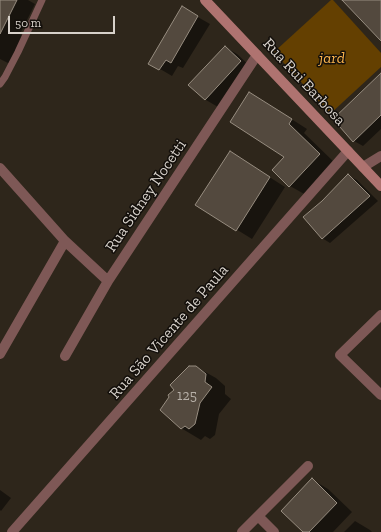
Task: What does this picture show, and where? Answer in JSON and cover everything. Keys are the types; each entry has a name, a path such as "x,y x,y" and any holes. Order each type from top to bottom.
{"main road":[{"name":"Rua Rui Barbosa","path":"205,0 381,186"}],"street":[{"name":"Rua Sidney Nocetti","path":"65,356 108,281 257,55"},
{"name":"Rua São Vicente de Paula","path":"12,532 348,151"},
{"path":"363,167 381,156"},
{"path":"0,168 65,241 108,281"},
{"path":"0,354 65,241"},
{"path":"381,315 340,355 381,396"},
{"path":"242,532 308,466"},
{"path":"258,516 274,532"}],"lane":[{"path":"0,84 15,58 42,0"}],"green space":[{"name":"jard","path":"331,0 333,0 381,53 381,67 330,114 274,52"}],"building":[{"path":"0,0 17,0 0,34"},
{"path":"342,0 381,0 381,41"},
{"path":"182,6 198,16 171,63 166,60 159,70 148,64"},
{"path":"225,46 241,61 205,100 188,85"},
{"path":"381,73 381,115 353,142 333,119"},
{"path":"249,92 292,119 289,124 320,154 289,187 272,170 284,157 230,122"},
{"path":"230,151 270,177 236,231 195,205"},
{"path":"348,174 370,196 322,239 303,217 322,201"},
{"path":"189,366 196,366 206,374 205,382 212,387 200,403 195,424 189,429 185,426 181,429 160,410 169,397 168,395 174,390 170,385"},
{"path":"312,478 337,503 309,532 303,532 281,511"}]}
